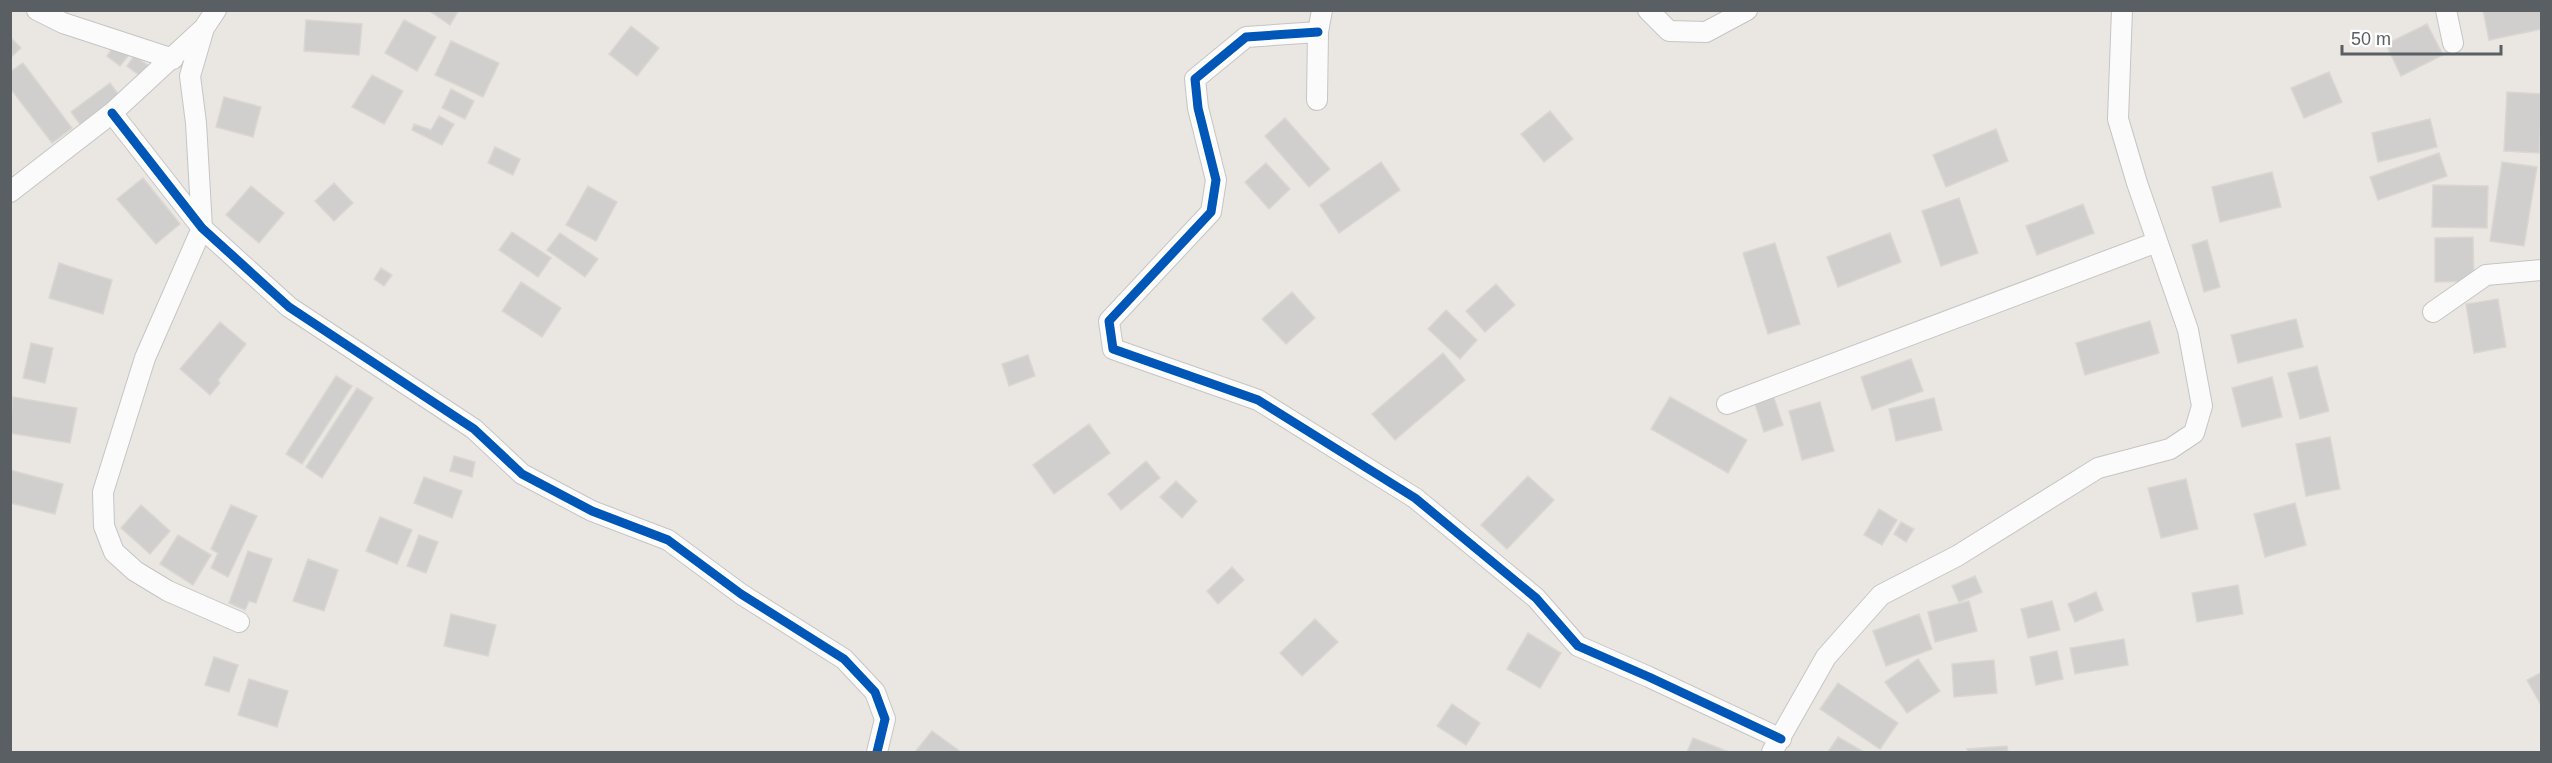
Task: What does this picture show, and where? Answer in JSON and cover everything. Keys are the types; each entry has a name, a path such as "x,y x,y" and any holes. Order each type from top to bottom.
{"street":[{"path":"37,10 63,22 173,59"},
{"path":"10,192 112,113 173,59 204,28 216,10"},
{"path":"1317,100 1318,33 1322,10"},
{"path":"1648,10 1669,31 1706,32 1747,10"},
{"path":"1318,33 1246,37 1195,79 1198,108 1216,180 1212,212 1109,321 1113,349 1258,400 1416,498 1536,598 1578,646 1649,677 1777,746 1826,657 1881,595 1957,556 2098,468 2170,450 2194,433 2202,406 2188,330 2118,119 2122,10"},
{"path":"2446,10 2453,43"},
{"path":"204,28 190,76 196,123 202,228 145,358 103,492 104,526 114,552 135,570 168,591 239,622"},
{"path":"112,113 202,228 289,308 474,429 522,474 592,511 668,540 741,594 844,659 875,692 885,719 877,753"},
{"path":"1727,404 2157,242"},
{"path":"2433,312 2486,275 2541,270"}],"building":[{"path":"428,10 459,10 450,25"},
{"path":"2483,10 2542,10 2542,29 2489,40"},
{"path":"306,20 362,24 359,55 304,51"},
{"path":"404,20 436,37 417,71 385,53"},
{"path":"2427,24 2443,55 2401,76 2386,44"},
{"path":"631,26 659,48 637,76 609,54"},
{"path":"10,38 21,48 10,58"},
{"path":"451,41 499,63 483,97 435,75"},
{"path":"114,45 128,56 120,66 107,56"},
{"path":"134,56 152,68 144,79 127,66"},
{"path":"23,63 72,128 52,143 10,88 10,72"},
{"path":"2329,72 2342,102 2304,118 2291,88"},
{"path":"372,75 403,91 384,124 352,107"},
{"path":"110,83 121,98 82,127 71,112"},
{"path":"451,89 474,101 465,119 442,108"},
{"path":"2507,92 2542,94 2539,153 2504,151"},
{"path":"224,97 261,107 253,137 216,127"},
{"path":"1550,111 1573,139 1544,162 1521,134"},
{"path":"439,116 454,124 442,145 412,130 414,124 431,130"},
{"path":"1285,118 1330,169 1309,187 1265,136"},
{"path":"2430,119 2437,147 2378,162 2372,133"},
{"path":"1996,129 2008,161 1946,187 1933,155"},
{"path":"495,147 520,159 513,175 488,163"},
{"path":"2439,153 2447,176 2378,200 2370,177"},
{"path":"1381,162 1400,190 1339,233 1320,205"},
{"path":"2502,162 2537,167 2524,246 2490,241"},
{"path":"1266,163 1290,189 1269,209 1245,182"},
{"path":"2272,172 2281,207 2220,222 2212,187"},
{"path":"143,178 180,224 156,244 117,199"},
{"path":"334,183 353,203 334,221 315,201"},
{"path":"2433,185 2488,186 2487,228 2432,227"},
{"path":"251,186 284,213 259,243 226,215"},
{"path":"588,186 617,202 596,241 566,225"},
{"path":"1959,198 1978,253 1941,266 1922,211"},
{"path":"2083,204 2094,233 2037,255 2026,226"},
{"path":"512,232 551,258 538,277 499,250"},
{"path":"560,233 598,259 585,277 547,250"},
{"path":"1890,233 1901,262 1838,287 1827,257"},
{"path":"2473,237 2474,281 2435,282 2435,238"},
{"path":"2207,240 2220,287 2204,292 2192,245"},
{"path":"1775,243 1800,324 1768,334 1743,253"},
{"path":"59,263 112,280 103,314 49,298"},
{"path":"381,268 392,275 384,286 374,279"},
{"path":"521,282 561,308 542,337 502,311"},
{"path":"1496,284 1515,305 1485,332 1466,311"},
{"path":"1292,292 1315,318 1286,344 1262,319"},
{"path":"2498,299 2506,347 2474,353 2466,304"},
{"path":"1446,310 1477,340 1460,359 1428,329"},
{"path":"2296,319 2303,347 2238,363 2231,335"},
{"path":"2150,321 2159,353 2085,375 2076,343"},
{"path":"220,322 246,344 218,380 220,383 210,395 180,369"},
{"path":"31,343 53,348 45,383 23,378"},
{"path":"1443,353 1465,380 1395,440 1372,414"},
{"path":"1028,355 1035,376 1009,386 1002,364"},
{"path":"1911,359 1923,391 1872,410 1861,377"},
{"path":"2317,366 2329,411 2300,419 2288,373"},
{"path":"336,376 352,386 302,464 286,454"},
{"path":"2272,377 2282,417 2242,427 2232,388"},
{"path":"357,388 373,398 322,478 306,467"},
{"path":"1773,395 1783,425 1764,432 1754,401"},
{"path":"13,397 77,408 70,443 10,433"},
{"path":"1670,397 1747,440 1728,473 1651,429"},
{"path":"1934,398 1942,430 1896,441 1889,409"},
{"path":"1820,402 1834,451 1802,460 1789,411"},
{"path":"1089,424 1110,453 1054,494 1033,465"},
{"path":"2330,437 2340,489 2306,496 2296,444"},
{"path":"454,456 475,462 472,477 450,471"},
{"path":"1146,461 1160,478 1121,510 1108,494"},
{"path":"10,470 63,484 55,514 10,503"},
{"path":"1528,476 1554,500 1507,549 1481,525"},
{"path":"424,477 462,491 452,518 414,503"},
{"path":"2186,479 2198,529 2161,538 2148,488"},
{"path":"1176,481 1197,501 1182,518 1160,497"},
{"path":"2295,503 2306,545 2265,557 2254,514"},
{"path":"141,505 170,531 150,554 121,528"},
{"path":"231,505 257,516 228,577 211,568 218,553 211,549"},
{"path":"1879,509 1897,520 1882,545 1864,535"},
{"path":"380,517 412,530 397,564 366,551"},
{"path":"1901,522 1914,529 1906,542 1894,534"},
{"path":"178,535 211,555 193,585 160,564"},
{"path":"419,535 438,542 426,573 407,566"},
{"path":"248,551 272,559 256,603 249,601 245,610 229,603"},
{"path":"308,559 338,570 324,611 293,601"},
{"path":"1232,567 1244,580 1218,604 1207,591"},
{"path":"1975,576 1982,592 1959,602 1952,586"},
{"path":"2238,585 2243,614 2197,622 2192,593"},
{"path":"2096,592 2103,610 2075,622 2068,604"},
{"path":"1969,601 1977,631 1935,642 1928,612"},
{"path":"2052,601 2060,630 2028,638 2021,609"},
{"path":"451,614 496,625 488,656 444,646"},
{"path":"1919,614 1932,649 1886,666 1873,631"},
{"path":"1315,619 1338,642 1302,676 1280,653"},
{"path":"1528,633 1561,653 1540,688 1507,669"},
{"path":"2124,639 2128,665 2075,674 2070,648"},
{"path":"2057,651 2063,679 2036,685 2030,657"},
{"path":"214,657 238,665 229,692 205,685"},
{"path":"1918,659 1940,691 1907,713 1885,682"},
{"path":"1994,660 1997,693 1954,697 1952,664"},
{"path":"2542,672 2542,707 2527,680"},
{"path":"249,679 288,691 277,727 238,715"},
{"path":"1838,683 1898,723 1880,749 1820,709"},
{"path":"1452,704 1480,723 1466,745 1437,726"},
{"path":"932,731 961,752 915,752"},
{"path":"1838,737 1864,752 1828,752"},
{"path":"1693,738 1729,752 1687,752"},
{"path":"2007,746 2008,752 1968,752 1967,749"}],"cycle path":[{"path":"1318,32 1246,37 1195,79 1198,108 1216,180 1211,212 1109,321 1113,349 1258,400 1415,498 1536,598 1578,646 1781,739"},
{"path":"112,113 202,228 289,307 474,429 522,474 592,511 668,540 741,594 844,659 875,692 885,719 877,752"}]}
